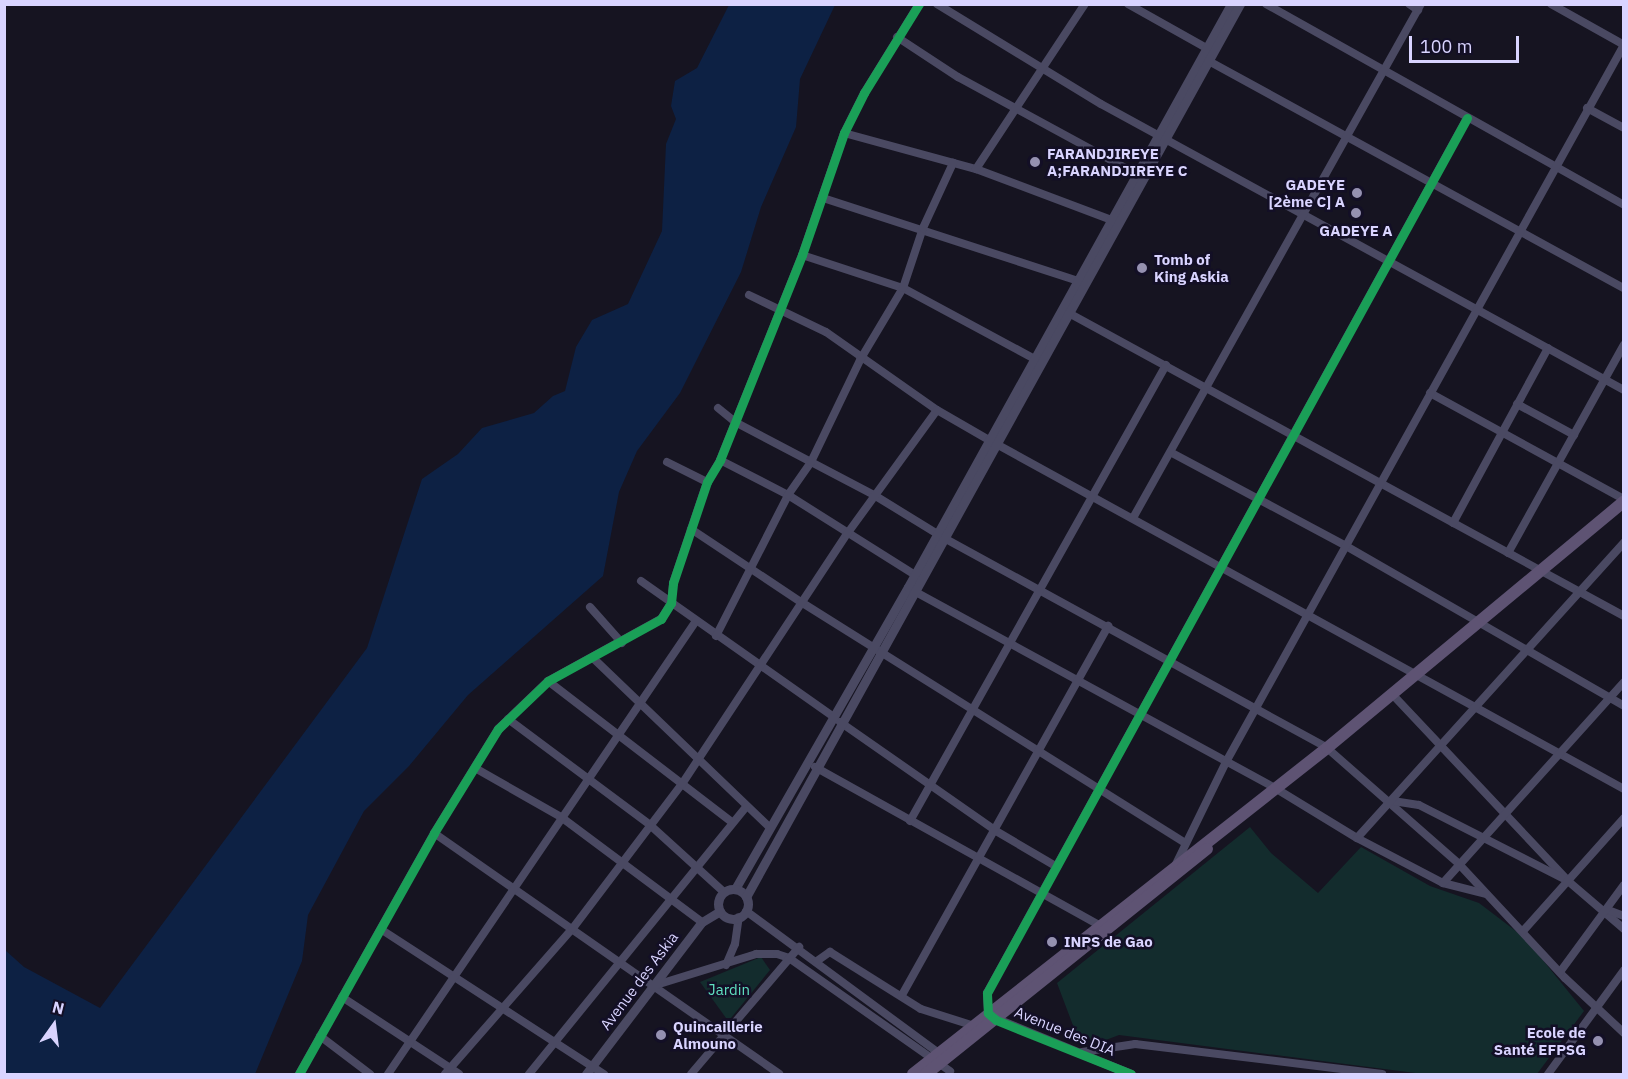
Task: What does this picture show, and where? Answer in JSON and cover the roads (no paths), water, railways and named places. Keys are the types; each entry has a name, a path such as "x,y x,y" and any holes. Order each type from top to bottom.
{"main road":[{"path":"926,1074 942,1064 1087,934 1327,748 1623,500"},
{"path":"913,1074 942,1064 971,1025 992,1017 1190,864 1275,788"}],"street":[{"path":"299,1074 382,930 434,833 508,719 548,681 622,643 661,619 671,603 673,583 707,482 720,460 802,255 844,133 897,37 919,4"},
{"path":"937,4 1041,69 1623,390"},
{"path":"976,169 1085,4"},
{"path":"1128,4 1207,55 1347,136 1623,288"},
{"path":"1207,55 1231,4"},
{"path":"942,1064 817,961 742,914 728,918 720,911 718,901 724,892 735,889 837,720 912,589 1207,55 1240,4"},
{"path":"1266,4 1623,205"},
{"path":"1133,518 1172,453 1420,7 1409,4"},
{"path":"1176,864 1184,842 1226,762 1553,166 1623,45 1551,4"},
{"path":"897,37 1016,109 1135,173"},
{"path":"1587,108 1623,128"},
{"path":"992,1017 987,993 1260,500 1467,118"},
{"path":"844,133 976,169 1109,219"},
{"path":"992,442 1033,358 1065,311 1076,280 1109,219 1135,173 1162,135"},
{"path":"716,636 788,495 811,462 860,360 903,288 922,228 953,163"},
{"path":"823,198 922,228 1076,280"},
{"path":"802,255 903,288 1033,358"},
{"path":"749,295 778,311 826,332 860,360 937,411 1308,612 1416,675 1623,789"},
{"path":"1065,311 1208,387 1623,616"},
{"path":"1508,553 1623,345"},
{"path":"1453,523 1548,348"},
{"path":"910,820 1012,644 1166,365"},
{"path":"1430,393 1623,500"},
{"path":"1517,404 1574,435"},
{"path":"718,408 735,422 874,495 941,536 1042,589 1327,748 1391,801 1458,862 1560,972 1623,1033"},
{"path":"447,1072 573,928 682,784 847,534 937,411"},
{"path":"1172,453 1346,546 1623,706"},
{"path":"720,460 788,495 915,575"},
{"path":"667,462 707,482"},
{"path":"691,529 801,602 1184,842"},
{"path":"912,589 915,575 941,536"},
{"path":"1357,838 1623,542"},
{"path":"641,581 996,831 1056,867"},
{"path":"912,589 1275,788 1357,838 1443,883 1488,894"},
{"path":"590,608 622,643"},
{"path":"388,1074 406,1043 454,978 586,778 696,621"},
{"path":"902,995 978,858 996,831 1107,626"},
{"path":"593,658 638,704 770,828"},
{"path":"548,681 618,732 732,822"},
{"path":"1443,883 1458,862 1623,682"},
{"path":"1392,694 1568,881 1603,908 1623,929"},
{"path":"508,719 650,825 696,864 724,892"},
{"path":"726,964 746,897 816,767 837,720"},
{"path":"816,767 1099,925"},
{"path":"475,768 561,817 702,922"},
{"path":"1391,801 1419,805 1568,881"},
{"path":"529,1074 696,864 747,806"},
{"path":"1523,931 1623,818"},
{"path":"434,833 656,985 779,1074"},
{"path":"1560,972 1603,908 1623,885"},
{"path":"735,889 746,897"},
{"path":"1603,908 1623,916"},
{"name":"Avenue des Askia","path":"589,1070 702,922 720,911"},
{"path":"382,930 556,1042 589,1070 604,1074"},
{"path":"691,1074 799,948"},
{"path":"817,961 830,952 934,1015 971,1025"},
{"path":"656,985 767,953 789,958 942,1064"},
{"path":"1548,1074 1623,970"},
{"path":"342,997 447,1072 459,1074"},
{"name":"Avenue des DIA","path":"992,1017 1131,1074"},
{"path":"320,1036 370,1074"},
{"path":"1082,1052 1135,1044 1325,1071 1382,1074"}],"water":[{"path":"729,5 835,5 800,79 796,127 761,207 741,272 680,393 637,451 619,492 603,576 468,695 409,766 364,811 308,915 302,961 255,1074 5,1074 5,950 24,967 100,1008 367,648 422,479 458,454 482,428 534,413 553,396 565,391 576,347 592,320 628,304 662,231 666,144 676,119 671,106 675,81 697,68"}],"place":[{"name":"FARANDJIREYE A;FARANDJIREYE C","path":"1035,162"},
{"name":"GADEYE [2ème C] A","path":"1357,193"},
{"name":"GADEYE A","path":"1356,213"},
{"name":"Tomb of King Askia","path":"1142,268"},
{"name":"INPS de Gao","path":"1052,942"},
{"name":"Quincaillerie Almouno","path":"661,1035"},
{"name":"Ecole de Santé EFPSG","path":"1598,1041"}],"park label":[{"name":"Jardin","path":"729,990"}]}
